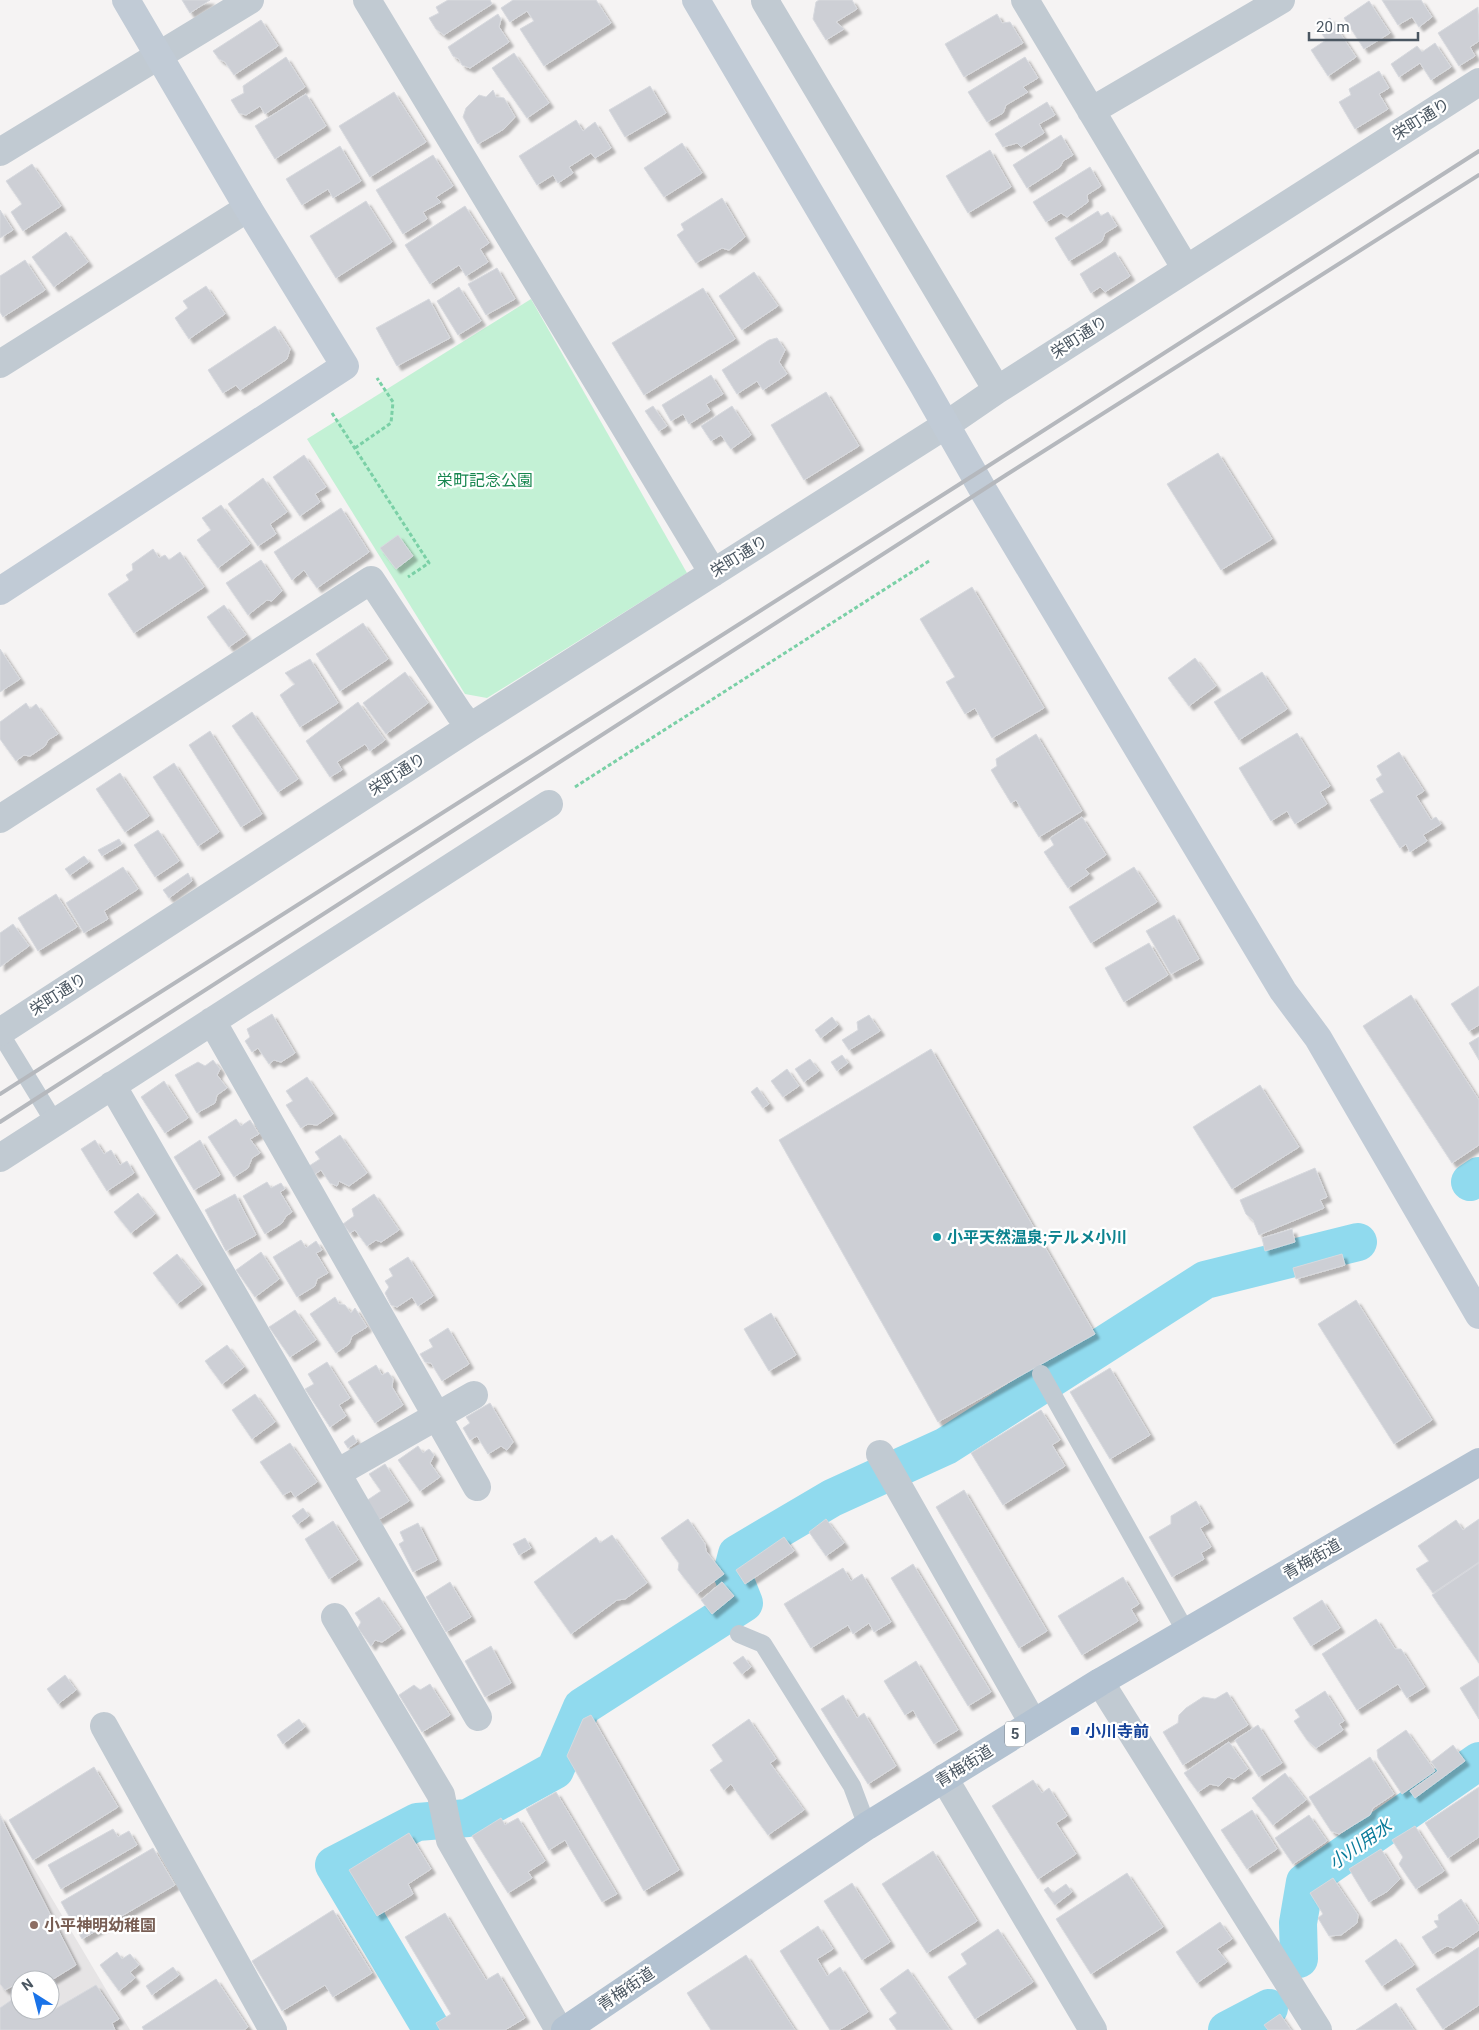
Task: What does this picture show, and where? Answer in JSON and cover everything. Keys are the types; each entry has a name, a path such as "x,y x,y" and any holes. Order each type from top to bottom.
{"main road":[{"name":"青梅街道","path":"565,2030 867,1826 944,1778 1100,1682 1479,1462"}],"street":[{"path":"0,591 345,366 248,208 126,0"},
{"path":"0,152 250,0"},
{"path":"367,0 713,573"},
{"path":"696,0 983,490 1283,991 1318,1038 1479,1315"},
{"path":"767,0 765,1 998,390"},
{"path":"1025,0 1186,269"},
{"path":"1091,111 1282,0"},
{"name":"栄町通り","path":"0,1033 470,727 946,425 1479,82"},
{"path":"0,364 248,208"},
{"path":"0,819 371,580 470,727"},
{"path":"0,1158 549,804"},
{"path":"212,1021 477,1487"},
{"path":"112,1086 478,1717"},
{"path":"337,1473 474,1395"},
{"path":"880,1454 1033,1723"},
{"path":"334,1617 441,1795 450,1840 559,2030"},
{"path":"1100,1682 1318,2030"},
{"path":"104,1726 273,2030"},
{"path":"944,1778 1093,2030"}],"lane":[{"path":"0,1033 55,1122"},
{"path":"1046,1381 1186,1632"},
{"path":"739,1634 763,1644 852,1786 867,1826"}],"path":[{"path":"354,448 391,423 393,402 377,378"},
{"path":"329,409 429,563 380,595"},
{"path":"549,804 929,561"}],"shaded area":[{"name":"小平神明幼稚園","path":"0,1813 35,1870 130,2030 0,2030"}],"green space":[{"name":"栄町記念公園","path":"531,299 687,573 487,698 465,694 307,439"}],"building":[{"path":"182,0 210,0 190,13"},
{"path":"448,0 490,0 492,4 444,35 436,29 429,18 439,13 436,7"},
{"path":"513,0 596,0 611,23 544,66 520,29 534,21 527,11 510,22 501,8"},
{"path":"819,0 852,0 857,9 836,22 844,29 826,40 813,19 816,2"},
{"path":"1382,0 1421,0 1432,17 1419,27 1412,17 1398,25"},
{"path":"1369,1 1390,33 1364,49 1344,18"},
{"path":"1478,7 1479,41 1470,47 1475,56 1459,66 1438,33"},
{"path":"498,14 501,19 499,27 509,42 470,68 462,65 459,59 453,56 448,47"},
{"path":"997,14 1002,23 1010,22 1023,43 964,77 945,44"},
{"path":"1330,18 1356,57 1328,76 1311,50 1326,40 1317,26"},
{"path":"261,20 278,46 234,75 225,62 219,59 213,51"},
{"path":"1435,43 1451,67 1431,80 1420,63 1399,77 1391,64 1417,46 1422,52"},
{"path":"514,53 549,103 527,118 492,68"},
{"path":"286,57 305,87 265,114 260,106 246,115 239,113 231,100 244,93 243,86"},
{"path":"1025,57 1038,78 1023,87 1028,92 1006,105 1003,113 987,122 968,92"},
{"path":"1379,71 1389,88 1379,94 1388,109 1355,129 1339,102 1351,95 1349,89"},
{"path":"650,86 666,113 625,137 609,110"},
{"path":"493,90 496,97 504,98 515,117 504,129 478,144 463,117 466,108 479,95 486,97"},
{"path":"394,92 426,142 370,177 339,126"},
{"path":"306,94 326,126 275,159 255,126"},
{"path":"1047,102 1055,115 1039,124 1044,133 1021,147 1017,143 1003,147 995,134"},
{"path":"576,120 583,131 595,122 611,148 595,158 591,153 569,167 573,173 558,183 553,175 537,185 519,156"},
{"path":"1061,135 1073,155 1063,161 1060,167 1027,188 1013,165"},
{"path":"682,143 702,173 664,197 644,168"},
{"path":"340,146 361,181 333,198 328,189 302,205 286,179"},
{"path":"990,150 1011,187 968,213 946,176"},
{"path":"433,155 453,186 436,197 441,202 423,212 427,219 403,234 376,190"},
{"path":"32,164 61,206 23,231 11,212 22,204 6,181"},
{"path":"1090,167 1101,186 1087,195 1088,202 1067,217 1061,213 1046,222 1033,202"},
{"path":"722,198 745,237 729,250 722,248 696,263 677,235 684,230 681,224"},
{"path":"366,201 392,242 336,278 310,236"},
{"path":"465,206 489,243 480,249 488,262 466,276 459,265 430,284 405,245"},
{"path":"0,210 13,230 0,238"},
{"path":"1098,211 1101,216 1108,212 1117,226 1105,233 1102,241 1069,261 1055,238"},
{"path":"66,232 88,262 54,287 32,257"},
{"path":"1115,252 1130,276 1105,292 1100,287 1091,293 1080,274"},
{"path":"25,260 45,290 3,317 0,312 0,276"},
{"path":"497,268 515,299 486,315 468,284"},
{"path":"754,272 778,306 742,330 719,296"},
{"path":"206,286 225,314 189,339 175,318 188,308 183,301"},
{"path":"459,287 481,321 458,335 437,301"},
{"path":"703,288 735,339 644,395 612,343"},
{"path":"429,299 450,338 397,366 376,328"},
{"path":"275,326 290,349 287,359 240,390 236,385 223,393 208,370"},
{"path":"777,338 785,350 779,362 787,374 763,390 757,381 737,394 722,370 769,340"},
{"path":"711,375 723,394 706,404 710,411 689,424 683,414 671,421 662,405"},
{"path":"826,392 859,446 804,480 771,425"},
{"path":"653,406 667,426 659,431 645,411"},
{"path":"732,406 751,435 731,449 721,435 711,441 701,426"},
{"path":"1218,453 1272,539 1221,570 1167,484"},
{"path":"304,455 326,487 315,494 320,502 300,516 273,477"},
{"path":"263,478 287,512 270,524 276,534 258,546 228,504"},
{"path":"221,505 250,544 218,568 197,540 211,530 202,518"},
{"path":"341,508 369,552 317,588 304,570 292,580 274,552"},
{"path":"398,535 413,556 396,569 380,548"},
{"path":"153,549 159,558 165,555 169,560 180,552 204,587 134,633 108,594 129,580 126,575 133,570 132,564"},
{"path":"261,560 282,591 272,601 267,600 248,615 226,583"},
{"path":"972,587 1044,708 992,738 975,708 965,714 946,682 955,677 920,619"},
{"path":"224,605 246,635 229,647 207,617"},
{"path":"363,623 388,659 340,691 316,654"},
{"path":"0,649 20,679 0,692"},
{"path":"1195,658 1216,686 1189,706 1168,678"},
{"path":"310,659 338,703 300,727 280,695 295,684 285,673"},
{"path":"405,672 428,703 386,734 363,703"},
{"path":"1262,672 1287,709 1239,740 1214,702"},
{"path":"358,702 385,740 370,751 365,744 337,762 342,770 330,777 306,741"},
{"path":"26,703 30,709 36,704 58,734 30,756 24,755 16,761 0,739 0,722"},
{"path":"252,712 298,779 278,792 232,726"},
{"path":"210,731 262,814 241,827 189,745"},
{"path":"1297,733 1330,786 1320,792 1327,804 1295,824 1287,811 1271,821 1239,768"},
{"path":"1036,734 1082,811 1039,837 1016,800 1011,803 991,770 997,766 996,759"},
{"path":"1399,752 1424,791 1416,796 1431,820 1436,817 1441,824 1423,835 1427,841 1410,852 1406,844 1400,848 1370,800 1384,792 1376,779 1382,775 1377,766"},
{"path":"174,763 219,832 198,846 153,777"},
{"path":"120,773 149,816 125,832 96,789"},
{"path":"1082,817 1106,855 1085,869 1089,874 1068,888 1044,852 1054,845 1050,838"},
{"path":"158,830 179,861 155,877 134,845"},
{"path":"119,839 122,844 102,856 98,850"},
{"path":"84,856 89,862 70,875 65,869"},
{"path":"123,867 138,889 104,911 108,919 84,933 66,903"},
{"path":"1134,867 1157,902 1091,943 1069,907"},
{"path":"188,873 192,881 169,898 163,890"},
{"path":"56,894 77,927 38,951 18,918"},
{"path":"1174,915 1199,959 1171,974 1146,931"},
{"path":"13,924 29,946 0,967 0,933"},
{"path":"1149,943 1168,975 1124,1002 1105,968"},
{"path":"1479,986 1479,1025 1469,1031 1451,1004"},
{"path":"1411,995 1479,1100 1479,1145 1452,1163 1363,1026"},
{"path":"272,1014 295,1053 281,1062 274,1060 269,1064 258,1048 252,1052 245,1041 250,1037 247,1029"},
{"path":"869,1015 880,1031 849,1050 842,1040 858,1030 857,1022"},
{"path":"832,1017 838,1025 821,1038 815,1030"},
{"path":"1479,1037 1479,1060 1469,1043"},
{"name":"小平天然温泉;テルメ小川","path":"931,1049 1095,1334 938,1422 779,1140"},
{"path":"842,1055 848,1063 837,1071 831,1062"},
{"path":"810,1059 819,1071 804,1082 795,1069"},
{"path":"213,1060 220,1069 217,1075 227,1088 217,1095 215,1103 197,1113 175,1075 198,1062 205,1066"},
{"path":"787,1069 799,1086 783,1097 771,1081"},
{"path":"307,1077 333,1114 317,1125 308,1124 301,1128 286,1105 293,1101 286,1091"},
{"path":"164,1081 188,1118 165,1133 141,1097"},
{"path":"1260,1085 1299,1147 1232,1189 1193,1127"},
{"path":"757,1087 769,1104 763,1108 751,1092"},
{"path":"236,1119 241,1126 250,1120 259,1134 250,1139 260,1153 252,1158 248,1168 234,1177 208,1137"},
{"path":"340,1135 367,1173 349,1186 339,1181 337,1186 330,1183 321,1170 315,1174 309,1166 320,1159 315,1152"},
{"path":"95,1140 104,1154 111,1150 120,1165 127,1161 134,1173 107,1191 81,1149"},
{"path":"200,1140 220,1175 194,1190 174,1157"},
{"path":"1315,1168 1327,1197 1320,1200 1324,1208 1259,1235 1253,1220 1246,1214 1240,1200"},
{"path":"267,1182 271,1188 281,1183 285,1189 280,1192 292,1212 286,1216 282,1223 265,1234 243,1196"},
{"path":"138,1193 155,1214 131,1233 114,1212"},
{"path":"235,1194 256,1235 226,1251 205,1210"},
{"path":"374,1194 399,1230 381,1242 376,1240 367,1246 355,1230 350,1233 343,1224 354,1216 352,1209"},
{"path":"1292,1229 1295,1242 1265,1251 1262,1238"},
{"path":"301,1240 306,1248 316,1241 322,1250 316,1253 328,1273 317,1279 315,1286 297,1297 273,1257"},
{"path":"261,1252 279,1279 255,1297 236,1270"},
{"path":"177,1254 202,1285 177,1304 153,1273"},
{"path":"1342,1254 1345,1265 1296,1279 1293,1268"},
{"path":"408,1257 433,1296 418,1306 412,1297 397,1307 391,1305 385,1293 389,1287 385,1281 393,1276 389,1269"},
{"path":"335,1297 339,1304 345,1305 351,1313 355,1308 367,1327 352,1336 349,1344 336,1353 310,1314"},
{"path":"1356,1300 1432,1420 1394,1444 1318,1324"},
{"path":"295,1310 316,1340 290,1357 269,1327"},
{"path":"771,1313 796,1355 769,1371 744,1329"},
{"path":"448,1328 469,1364 442,1381 431,1363 425,1362 420,1354 433,1347 429,1340"},
{"path":"227,1345 244,1367 222,1384 205,1361"},
{"path":"327,1362 350,1398 339,1405 346,1416 330,1427 305,1389 314,1384 308,1374"},
{"path":"376,1365 382,1375 388,1372 393,1379 392,1387 403,1405 375,1423 348,1382"},
{"path":"1110,1368 1150,1435 1110,1459 1070,1392"},
{"path":"255,1394 275,1422 252,1439 232,1410"},
{"path":"490,1403 513,1442 507,1450 501,1446 488,1454 477,1436 470,1440 463,1428 470,1423 466,1417"},
{"path":"1041,1410 1060,1440 1052,1445 1065,1466 1003,1505 971,1453"},
{"path":"353,1435 357,1442 348,1448 344,1442"},
{"path":"290,1443 317,1482 295,1497 291,1491 283,1495 260,1462"},
{"path":"418,1446 423,1453 429,1449 434,1455 430,1463 440,1477 420,1491 398,1460"},
{"path":"385,1464 409,1501 378,1520 366,1501 381,1491 369,1474"},
{"path":"964,1490 1047,1631 1019,1648 936,1507"},
{"path":"1196,1501 1209,1523 1200,1528 1211,1547 1201,1553 1204,1559 1172,1577 1149,1537 1171,1524 1171,1516"},
{"path":"303,1508 309,1516 298,1524 292,1516"},
{"path":"688,1519 705,1544 706,1551 724,1574 697,1594 678,1570 679,1563 661,1538"},
{"path":"826,1519 844,1543 826,1556 809,1532"},
{"path":"1479,1519 1479,1562 1433,1593 1416,1569 1429,1561 1418,1546 1456,1520 1463,1530"},
{"path":"333,1521 358,1560 329,1579 305,1539"},
{"path":"418,1523 437,1560 413,1572 399,1544 404,1541 400,1532"},
{"path":"612,1535 647,1583 625,1599 617,1600 571,1634 534,1582 596,1537 600,1543"},
{"path":"784,1537 794,1551 745,1584 736,1570"},
{"path":"525,1538 531,1548 519,1555 513,1544"},
{"path":"1479,1563 1479,1663 1432,1595"},
{"path":"913,1564 991,1692 968,1706 891,1578"},
{"path":"843,1568 851,1581 862,1574 891,1622 874,1632 869,1623 853,1634 848,1625 811,1648 784,1604"},
{"path":"1123,1577 1139,1604 1131,1609 1138,1621 1082,1655 1058,1616"},
{"path":"450,1582 471,1617 446,1632 426,1597"},
{"path":"722,1582 734,1596 712,1614 701,1600"},
{"path":"379,1597 401,1629 382,1642 375,1640 371,1646 358,1628 361,1622 355,1613"},
{"path":"1322,1600 1340,1628 1311,1646 1293,1618"},
{"path":"1376,1619 1395,1649 1401,1649 1425,1687 1407,1698 1398,1684 1357,1710 1322,1654"},
{"path":"491,1646 511,1683 485,1697 465,1661"},
{"path":"743,1656 751,1667 742,1674 733,1663"},
{"path":"916,1661 958,1730 934,1744 913,1710 905,1715 884,1681"},
{"path":"65,1675 76,1690 58,1704 47,1689"},
{"path":"1479,1676 1479,1719 1460,1688"},
{"path":"430,1684 450,1715 422,1732 399,1695 414,1685 420,1690"},
{"path":"1325,1691 1344,1721 1339,1724 1343,1730 1316,1748 1307,1740 1294,1721 1300,1717 1295,1710"},
{"path":"1227,1692 1248,1725 1183,1765 1163,1732 1178,1723 1179,1715 1203,1697 1215,1699"},
{"path":"843,1695 857,1718 864,1713 896,1766 868,1784 821,1709"},
{"path":"591,1715 679,1870 644,1891 567,1756 583,1719"},
{"path":"299,1719 305,1727 283,1744 277,1735"},
{"path":"749,1719 776,1759 770,1763 804,1810 768,1835 731,1784 724,1790 710,1770 723,1761 712,1745"},
{"path":"1258,1725 1282,1763 1259,1777 1235,1740"},
{"path":"1406,1730 1435,1771 1402,1794 1378,1758 1377,1750"},
{"path":"1229,1742 1248,1769 1234,1779 1228,1777 1219,1786 1210,1784 1198,1792 1184,1773"},
{"path":"1453,1745 1465,1761 1415,1798 1410,1791 1438,1771 1431,1762"},
{"path":"1370,1757 1394,1794 1373,1808 1370,1815 1339,1834 1331,1831 1309,1797"},
{"path":"94,1767 118,1807 33,1860 9,1820"},
{"path":"1285,1773 1306,1800 1273,1825 1252,1798"},
{"path":"1033,1780 1042,1793 1049,1788 1067,1816 1056,1823 1076,1854 1038,1879 992,1806"},
{"path":"1479,1787 1479,1837 1448,1858 1425,1823"},
{"path":"556,1792 617,1894 602,1902 565,1840 549,1850 526,1809"},
{"path":"1252,1810 1277,1849 1247,1869 1221,1830"},
{"path":"1309,1815 1327,1841 1293,1864 1275,1838"},
{"path":"0,1816 76,1965 60,1975 60,1970 10,1970 10,1987 5,1990 0,1984"},
{"path":"501,1818 505,1825 518,1818 545,1861 528,1872 532,1878 508,1893 472,1836"},
{"path":"1415,1826 1444,1871 1416,1889 1399,1864 1403,1857 1392,1840"},
{"path":"113,1829 118,1837 129,1831 137,1845 61,1889 48,1865"},
{"path":"409,1833 431,1869 408,1884 413,1894 377,1916 349,1870"},
{"path":"153,1848 175,1885 82,1939 61,1902"},
{"path":"1381,1849 1400,1879 1388,1891 1369,1902 1349,1869"},
{"path":"933,1851 977,1921 927,1953 882,1884"},
{"path":"1127,1873 1163,1927 1091,1974 1056,1919"},
{"path":"1333,1878 1358,1915 1357,1923 1341,1935 1329,1936 1318,1918 1323,1914 1310,1893"},
{"path":"852,1883 890,1942 862,1960 824,1901"},
{"path":"1066,1884 1072,1892 1055,1905 1044,1890 1048,1887 1053,1893"},
{"path":"1461,1899 1479,1926 1479,1930 1453,1948 1447,1946 1433,1954 1422,1937 1438,1927 1434,1921 1439,1920 1438,1915"},
{"path":"333,1910 372,1973 333,1997 325,1985 282,2011 252,1961"},
{"path":"445,1913 486,1980 498,1973 525,2018 505,2030 440,2030 436,2023 451,2014 405,1937"},
{"path":"1220,1922 1232,1939 1217,1949 1227,1962 1197,1983 1176,1952"},
{"path":"818,1926 833,1949 817,1959 827,1976 840,1967 868,2012 839,2030 830,2030 780,1951"},
{"path":"998,1929 1033,1982 975,2019 948,1977 967,1964 961,1954"},
{"path":"1396,1939 1414,1965 1382,1986 1365,1961"},
{"path":"1479,1947 1479,2005 1443,2029 1416,1989"},
{"path":"117,1952 122,1959 130,1954 139,1965 130,1972 135,1978 119,1991 100,1965"},
{"path":"746,1955 795,2030 711,2030 687,1993"},
{"path":"173,1967 179,1975 152,1995 146,1986"},
{"path":"908,1969 950,2030 897,2030 889,2019 897,2013 880,1989"},
{"path":"216,1979 248,2027 244,2030 144,2030 142,2027"},
{"path":"96,1985 119,2019 112,2023 115,2030 0,2030 0,2008 10,2001 10,2020 60,2020 60,2006"},
{"path":"1396,2003 1414,2030 1356,2030"},
{"path":"1280,2014 1291,2030 1268,2030 1264,2025"}],"waterway":[{"path":"1470,1182 1479,1176"},
{"path":"432,2030 334,1865 417,1822 468,1818 555,1770 582,1707 744,1603 732,1573 737,1554 832,1498 946,1446 1205,1280 1358,1242"},
{"name":"小川用水","path":"1299,1959 1298,1923 1305,1882 1479,1761"},
{"name":"小川用水","path":"1227,2030 1269,2008"}],"railway":[{"path":"0,1094 974,475 1479,151"},
{"path":"0,1122 1006,475 1479,175"}],"place":[{"name":"小平天然温泉;テルメ小川","path":"937,1237"},
{"name":"小川寺前","path":"1075,1731"},
{"name":"小平神明幼稚園","path":"34,1925"}]}
